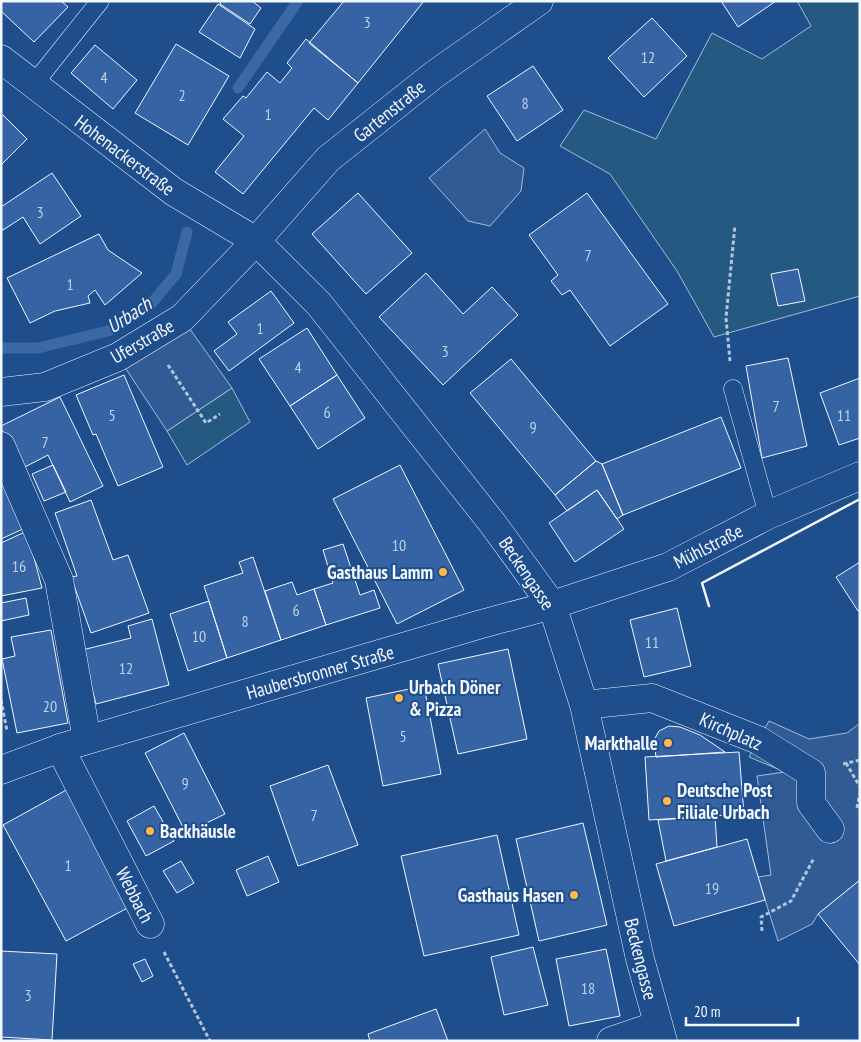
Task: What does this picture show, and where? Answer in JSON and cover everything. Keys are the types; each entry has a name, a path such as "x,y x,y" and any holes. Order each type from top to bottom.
{"street":[{"name":"Gartenstraße","path":"256,241 328,159 435,74 539,1"},
{"name":"Hohenackerstraße","path":"1,59 174,192 256,241"},
{"name":"Uferstraße","path":"1,392 45,387 118,357 182,318 256,241"},
{"name":"Beckengasse","path":"256,241 319,304 493,524 552,605 584,705 640,959 660,1033"},
{"path":"1,446 59,580 87,740"},
{"name":"Mühlstraße","path":"552,605 668,567 768,515 860,476"},
{"name":"Haubersbronner Straße","path":"1,770 60,748 552,605"},
{"name":"Kirchplatz","path":"584,705 652,698 758,740 811,773 810,803 830,829"},
{"name":"Webbach","path":"60,748 150,924"},
{"path":"611,1041 660,1033"}],"lane":[{"path":"33,85 100,1"},
{"path":"733,389 768,515"}],"path":[{"path":"733,389 726,318 735,225"},
{"path":"149,338 206,424 220,414"},
{"path":"846,763 860,787"},
{"path":"762,931 761,918 791,901 830,829"},
{"name":"Webbach","path":"150,924 210,1041"}],"shaded area":[{"path":"797,1 860,1 860,296 714,337 677,271 610,174 560,146 584,110 656,139 712,33 762,59 811,26"},
{"path":"485,129 500,153 524,168 521,191 490,226 468,221 429,178"},
{"path":"182,318 232,388 167,431 118,357"},
{"path":"232,388 250,422 187,465 167,431"},
{"path":"769,721 809,739 847,733 860,723 860,880 818,914 812,924 778,941 758,877 771,875 757,776 785,772 749,757"}],"building":[{"path":"1,1 61,1 68,7 34,42 1,11"},
{"path":"221,1 252,1 261,8 250,24 220,4"},
{"path":"344,1 424,1 358,83 309,43"},
{"path":"721,1 776,1 738,27"},
{"path":"218,4 255,29 240,58 199,32"},
{"path":"652,18 687,56 644,97 608,58"},
{"path":"306,39 358,83 328,120 314,108 243,194 215,172 244,136 223,119 243,96 246,98 267,72 280,83 292,68 287,63"},
{"path":"176,44 229,76 188,145 135,113"},
{"path":"95,45 137,80 113,109 71,73"},
{"path":"533,66 563,110 517,141 487,96"},
{"path":"1,113 27,139 1,165"},
{"path":"52,173 81,216 40,244 23,217 3,230 1,227 1,207"},
{"path":"358,193 412,253 366,294 312,234"},
{"path":"587,193 668,304 610,346 570,290 562,295 551,281 558,275 529,235"},
{"path":"99,234 108,250 142,273 105,305 95,290 88,296 90,303 55,311 30,323 7,278"},
{"path":"798,269 805,301 778,306 771,274"},
{"path":"426,273 463,314 492,287 518,315 443,385 379,317"},
{"path":"271,291 294,323 229,371 214,351 237,334 228,322"},
{"path":"307,328 337,375 290,406 259,359"},
{"path":"788,358 807,446 762,458 746,366"},
{"path":"511,359 596,461 555,495 470,393"},
{"path":"124,375 163,467 118,486 96,434 93,435 76,395"},
{"path":"337,375 365,418 318,449 290,406"},
{"path":"860,378 860,438 839,445 820,393"},
{"path":"60,397 103,486 70,502 48,455 21,469 1,428 1,426"},
{"path":"721,417 741,468 623,515 602,464"},
{"path":"596,461 602,464 623,515 617,519 597,490 567,511 555,495"},
{"path":"53,465 66,492 44,501 32,474"},
{"path":"400,465 464,590 397,624 333,499"},
{"path":"1,476 25,528 1,539"},
{"path":"597,490 624,529 575,562 549,523"},
{"path":"91,500 113,560 128,555 149,613 91,633 71,577 77,576 55,513"},
{"path":"27,531 42,588 1,596 1,543"},
{"path":"343,544 360,595 374,590 380,608 326,625 314,589 333,583 323,550"},
{"path":"253,557 281,640 227,658 204,586 243,573 239,562"},
{"path":"860,562 860,610 858,611 836,577"},
{"path":"292,582 297,595 314,589 326,625 281,640 265,591"},
{"path":"26,598 29,615 1,621 1,603"},
{"path":"209,601 227,658 188,671 170,614"},
{"path":"677,608 691,666 644,677 630,620"},
{"path":"152,619 169,685 96,704 82,650 131,638 128,626"},
{"path":"51,630 68,723 17,733 2,659 15,656 11,637"},
{"path":"508,649 527,739 458,754 438,664"},
{"path":"424,686 441,774 383,786 366,698"},
{"path":"669,726 680,727 700,735 725,752 656,757 654,740 659,731"},
{"path":"184,733 225,814 186,833 145,753"},
{"path":"739,752 744,814 649,820 645,757"},
{"path":"328,765 358,845 298,866 270,786"},
{"path":"70,788 133,905 66,941 3,825"},
{"name":"Backhäusle","path":"154,806 174,841 146,856 127,821"},
{"path":"715,816 717,847 666,861 658,820"},
{"path":"583,823 607,925 539,941 516,839"},
{"path":"497,835 519,935 424,956 401,856"},
{"path":"747,839 765,900 674,926 656,864"},
{"path":"268,856 279,882 247,896 236,870"},
{"path":"181,861 194,883 177,893 163,871"},
{"path":"860,880 860,965 818,914"},
{"path":"533,947 548,1005 504,1015 491,957"},
{"path":"606,949 620,1016 569,1026 556,959"},
{"path":"1,951 57,954 52,1040 1,1037"},
{"path":"145,959 153,976 142,982 133,964"},
{"path":"436,1009 448,1041 370,1041 368,1034"}],"waterway":[{"name":"Urbach","path":"238,88 298,1"},
{"name":"Urbach","path":"1,348 38,348 108,331 151,304 176,274 187,232"}],"wall":[{"path":"709,606 702,583 860,499"}],"place":[{"name":"Gasthaus Lamm","path":"443,572"},
{"name":"Urbach Döner & Pizza","path":"399,698"},
{"name":"Markthalle","path":"668,743"},
{"name":"Deutsche Post Filiale Urbach","path":"667,801"},
{"name":"Backhäusle","path":"150,831"},
{"name":"Gasthaus Hasen","path":"574,895"}]}
